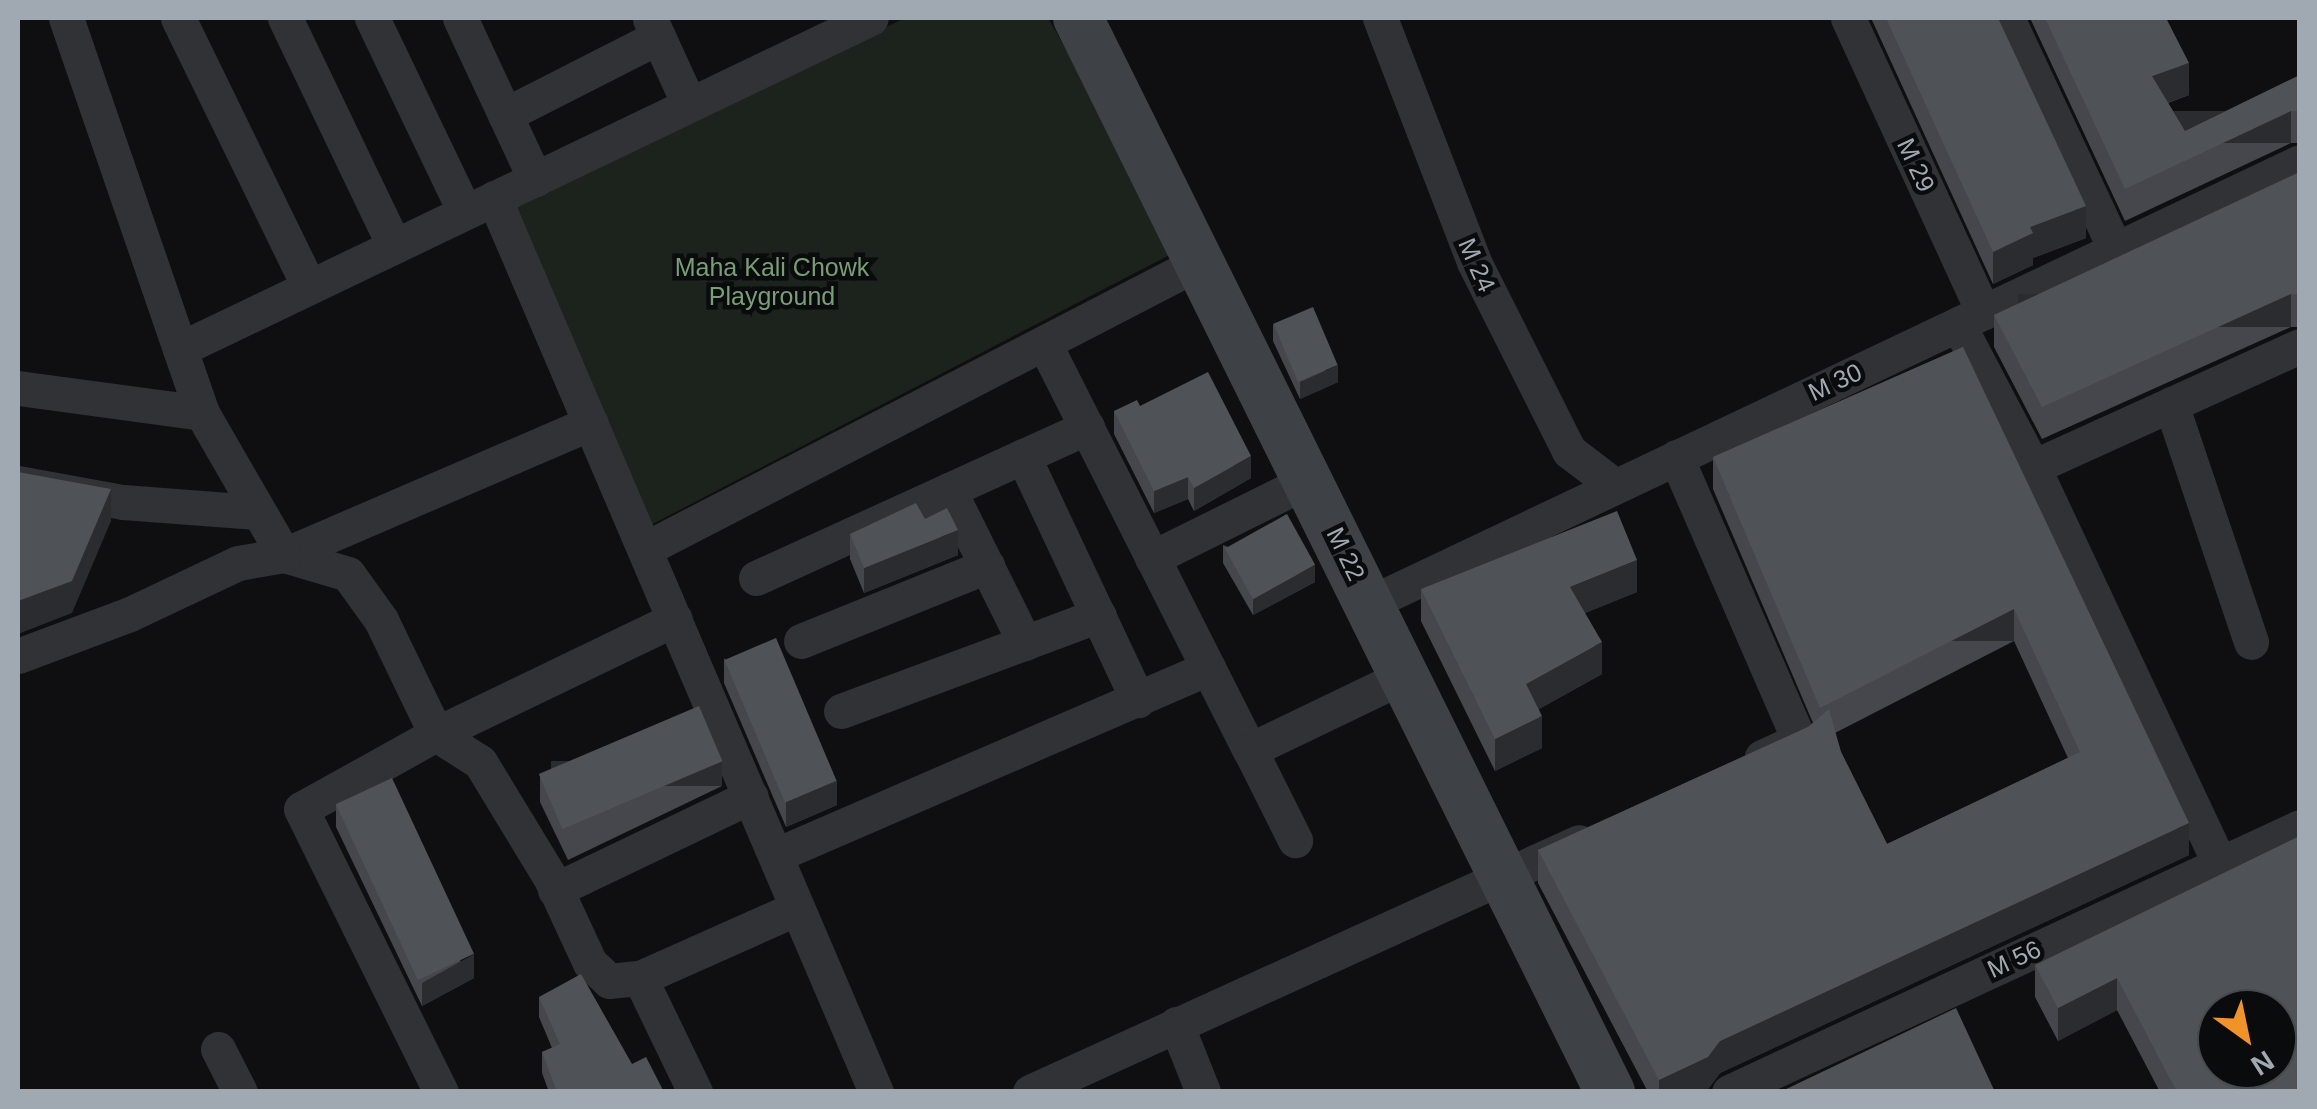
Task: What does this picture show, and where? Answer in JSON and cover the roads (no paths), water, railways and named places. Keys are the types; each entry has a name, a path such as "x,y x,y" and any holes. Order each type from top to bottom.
{"street":[{"path":"66,18 202,413 257,512 284,555 348,574 381,620 436,734 480,762 556,890 600,976 609,980 640,978 797,908"},
{"path":"178,18 309,287"},
{"path":"285,18 394,246"},
{"path":"372,18 480,205 591,423 876,1092"},
{"path":"460,18 535,179"},
{"path":"180,350 871,18"},
{"name":"M 22","path":"1078,18 1610,1092"},
{"name":"M 24","path":"1380,18 1474,262 1569,450 1615,486"},
{"name":"M 29","path":"1848,18 2032,468 2220,864"},
{"path":"2007,18 2115,249"},
{"path":"505,115 654,27 689,104"},
{"name":"M 30","path":"1370,603 2300,162"},
{"path":"645,549 1200,262"},
{"path":"1044,342 1295,840"},
{"path":"2032,468 2300,346"},
{"path":"18,388 202,413"},
{"path":"2171,404 2251,642"},
{"path":"18,656 130,614 238,563 284,555 591,423"},
{"path":"756,578 1088,427"},
{"path":"1023,456 1138,700"},
{"path":"1676,457 1800,740 1730,772"},
{"path":"1152,558 1309,480"},
{"path":"18,483 123,502 257,512"},
{"path":"950,490 1024,643"},
{"path":"800,641 987,566"},
{"path":"841,711 1099,616"},
{"path":"441,1092 302,809 436,734 675,619"},
{"path":"776,855 1208,668"},
{"path":"1250,750 1406,675"},
{"path":"556,890 751,796"},
{"name":"M 56","path":"1729,1092 2300,827"},
{"path":"1030,1092 1609,828"},
{"path":"640,978 695,1092"},
{"path":"1176,1024 1203,1092"},
{"path":"218,1049 240,1092"}],"park label":[{"name":"Maha Kali Chowk Playground","path":"772,282"}]}
